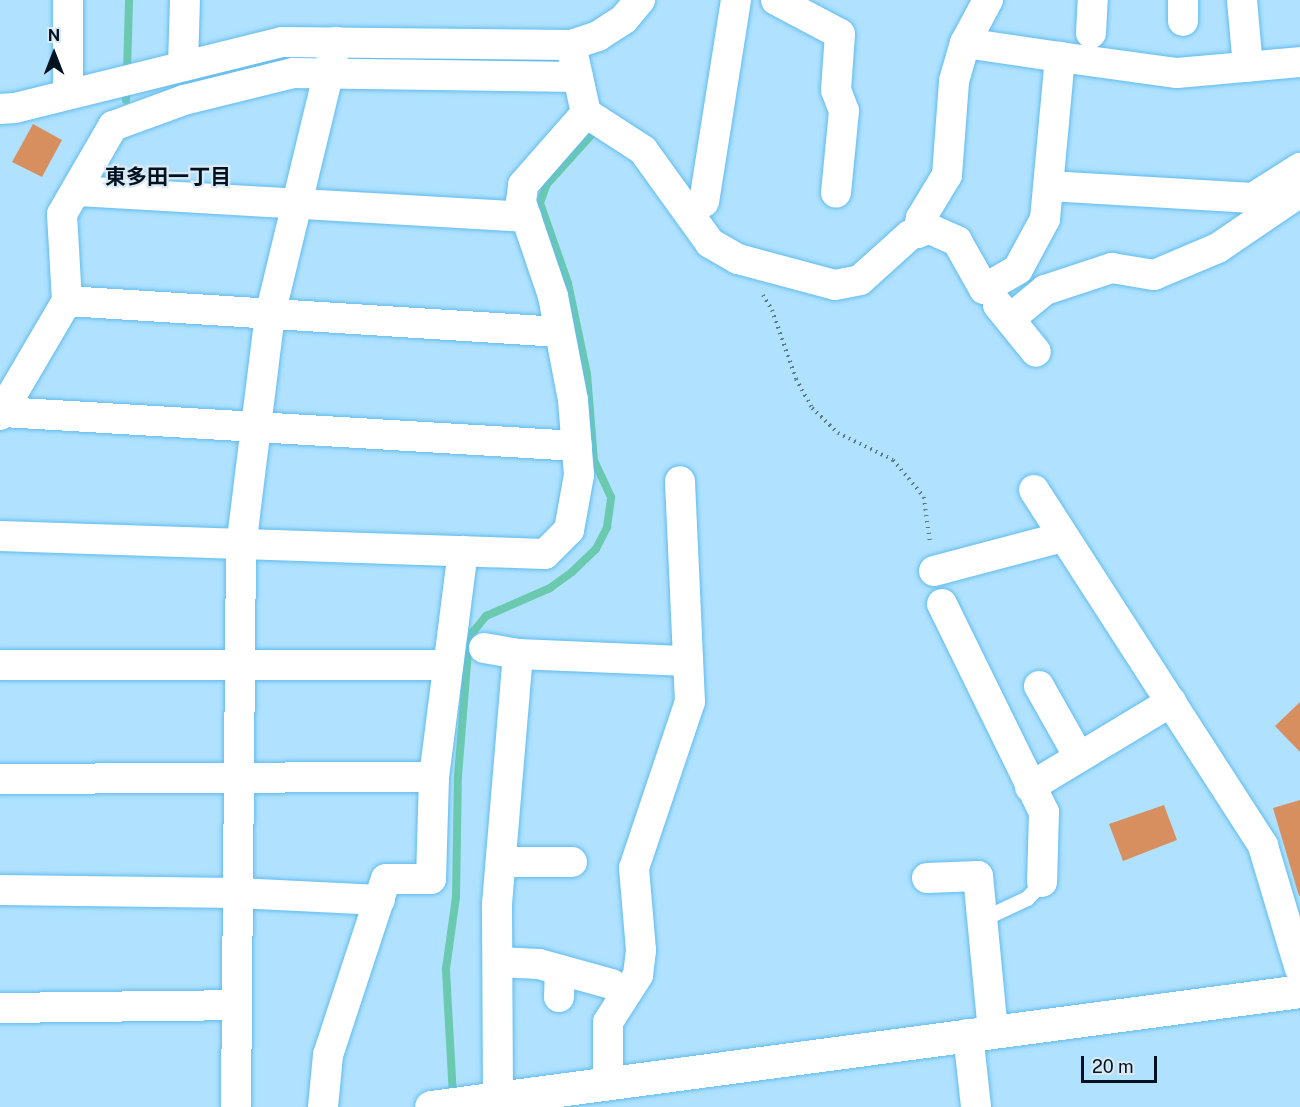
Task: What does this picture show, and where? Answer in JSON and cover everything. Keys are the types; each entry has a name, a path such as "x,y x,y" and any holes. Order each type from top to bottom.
{"street":[{"path":"68,0 68,94"},
{"path":"183,66 185,0"},
{"path":"0,109 282,42 571,45 598,36 624,19 640,0"},
{"path":"704,202 736,0"},
{"path":"776,0 840,34 836,90 844,111 836,193"},
{"path":"918,233 921,218 947,175 954,81 965,43 988,0"},
{"path":"1091,33 1094,0"},
{"path":"1242,0 1248,67"},
{"path":"236,1107 241,547 270,315 296,203 330,76 336,42"},
{"path":"965,43 1177,73 1300,62"},
{"path":"571,45 586,113 643,150 710,243 738,259 835,285 860,280 910,235 930,229 957,242 984,289 1011,318 1036,352"},
{"path":"984,289 1018,269 1045,219 1060,57"},
{"path":"577,446 1,413 67,301 62,214 113,126 184,100 293,73 330,76 578,77"},
{"path":"0,536 241,547 544,554 569,530 579,475 573,400 553,296 520,202 523,185 586,113"},
{"path":"1049,186 1253,198 1300,168"},
{"path":"76,191 526,217"},
{"path":"1011,318 1045,290 1112,268 1154,275 1218,248 1300,192"},
{"path":"67,301 559,332"},
{"path":"608,1085 608,1022 638,975 640,958 634,868 690,702 680,481"},
{"path":"1034,490 1263,846 1300,969"},
{"path":"934,571 1063,537"},
{"path":"323,1107 328,1055 386,879 431,879 434,777 463,551"},
{"path":"942,604 1044,812 1042,882"},
{"path":"484,648 518,654 688,661"},
{"path":"498,1099 501,862 518,654"},
{"path":"0,665 239,667 448,665"},
{"path":"1039,686 1079,757"},
{"path":"1030,787 1171,702"},
{"path":"0,779 238,780 434,777"},
{"path":"501,862 572,862"},
{"path":"927,878 978,876 980,1032 976,1107"},
{"path":"0,890 237,893 380,900"},
{"path":"498,962 559,983 611,984"},
{"path":"430,1107 1300,991"},
{"path":"0,1008 237,1005"}],"lane":[{"path":"980,920 1027,897 1042,882"}],"path":[{"path":"738,259 772,310 796,379 812,408 838,433 893,460 924,497 934,571"}],"building":[{"path":"33,124 62,140 42,177 12,162"},
{"path":"1300,702 1300,752 1275,726"},
{"path":"1300,800 1300,896 1299,896 1273,808"},
{"path":"1164,805 1177,840 1123,861 1109,824"}],"waterway":[{"path":"127,73 129,0"},
{"path":"126,100 127,85"},
{"path":"453,1096 446,969 456,897 458,776 468,653 473,632 486,616 550,588 572,572 596,549 607,527 611,497 594,461 587,374 568,283 540,203 547,184 596,130"}],"district":[{"name":"東多田一丁目","path":"168,177"}]}
